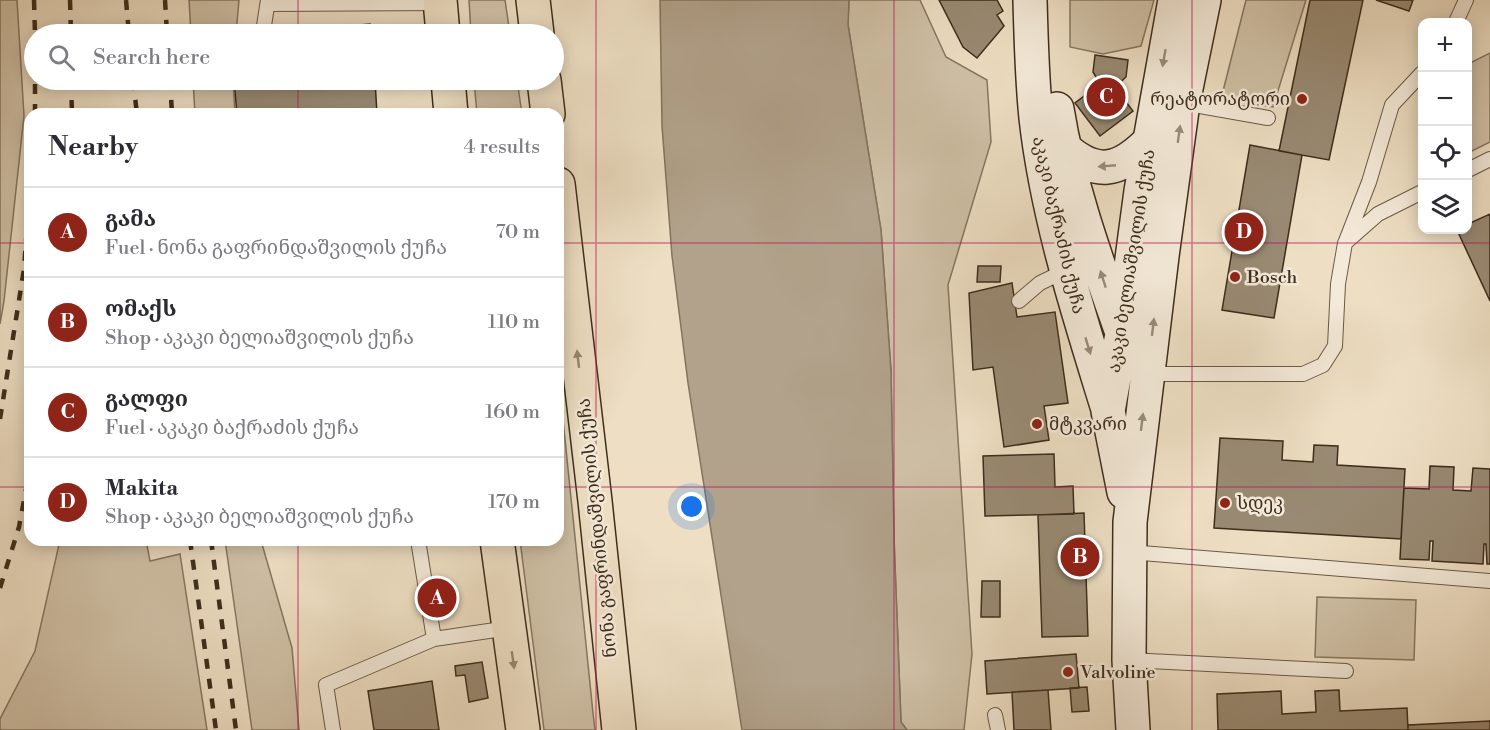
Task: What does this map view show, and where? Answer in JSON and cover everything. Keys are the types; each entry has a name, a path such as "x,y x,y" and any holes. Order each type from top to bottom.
{"main road":[{"path":"533,0 536,24"},
{"name":"აკაკი ბაქრაძის ქუჩა","path":"1030,0 1036,118 1051,204 1079,316 1108,411"},
{"name":"აკაკი ბაქრაძის ქუჩა","path":"1048,0 1048,56 1063,147 1082,214 1122,334 1147,380"},
{"name":"აკაკი ბელიაშვილის ქუჩა","path":"1130,537 1108,411 1122,334 1141,191 1175,0"},
{"name":"აკაკი ბელიაშვილის ქუჩა","path":"1133,730 1128,660 1130,537 1147,380 1183,103 1204,0"},
{"path":"449,90 451,108"},
{"path":"545,90 547,108"},
{"path":"1063,147 1077,160 1092,166 1107,168 1123,163 1149,142"},
{"name":"ნონა გაფრინდაშვილის ქუჩა","path":"564,235 619,730"},
{"path":"498,546 523,730"}],"lane":[{"path":"1458,18 1466,0"},
{"path":"264,24 268,2 441,13"},
{"path":"1147,380 1302,374 1323,365 1335,346 1338,284 1345,243 1369,182 1392,105 1418,77"},
{"path":"1183,103 1268,118"},
{"path":"1472,168 1490,159"},
{"path":"1345,243 1378,214 1418,194"},
{"path":"1019,301 1040,283 1067,270"},
{"path":"1130,537 1490,580"},
{"path":"419,546 434,639"},
{"path":"333,730 326,685 434,639 509,628"},
{"path":"1128,660 1346,671"},
{"path":"994,715 998,730"}],"shaded area":[{"path":"0,0 17,0 24,116 0,324"},
{"path":"189,0 239,0 237,24 190,24"},
{"path":"469,0 505,0 509,24 470,24"},
{"path":"660,0 849,0 848,25 881,230 891,371 901,722 907,730 742,730 688,383 672,256 662,126"},
{"path":"849,0 920,0 946,57 987,80 991,142 948,285 972,654 964,730 907,730 901,722 891,371 881,230 848,24"},
{"path":"1070,0 1154,0 1141,46 1103,54 1070,47"},
{"path":"1246,0 1306,0 1273,107 1221,99"},
{"path":"1490,53 1490,142 1472,151 1472,72 1472,62"},
{"path":"194,90 234,90 235,108 195,108"},
{"path":"475,90 518,90 521,108 476,108"},
{"path":"564,429 595,730 544,730 521,546 564,546"},
{"path":"59,546 147,546 150,561 180,554 207,730 0,730 0,719 35,651"},
{"path":"226,546 263,546 292,648 299,730 252,730"},
{"path":"1317,597 1416,600 1414,660 1315,657"}],"building":[{"path":"939,0 997,0 1003,11 997,15 1004,26 977,58 963,47"},
{"path":"1310,0 1363,0 1329,160 1279,151"},
{"path":"1376,0 1413,0 1409,11"},
{"path":"1095,55 1128,60 1126,77 1107,95 1093,72"},
{"path":"1108,78 1133,111 1100,136 1075,103"},
{"path":"235,90 376,90 377,108 236,108"},
{"path":"1250,145 1302,155 1274,318 1222,310"},
{"path":"1490,214 1490,301 1459,234 1472,234 1472,222"},
{"path":"978,266 1001,266 1000,282 977,282"},
{"path":"1012,283 1017,317 1055,312 1068,403 1044,406 1049,440 1004,447 993,367 973,370 969,293"},
{"path":"1220,438 1283,441 1282,460 1313,462 1314,445 1338,446 1337,465 1405,469 1401,539 1214,528"},
{"path":"1054,454 1055,487 1073,486 1074,514 985,516 983,456"},
{"path":"1430,466 1454,467 1453,490 1471,491 1473,468 1490,469 1490,564 1487,564 1486,544 1484,544 1483,564 1432,561 1433,541 1430,541 1429,560 1400,559 1404,488 1429,489"},
{"path":"1084,513 1088,636 1042,637 1038,515"},
{"path":"982,581 1000,581 1000,617 981,617"},
{"path":"1076,654 1079,688 987,694 985,661"},
{"path":"482,662 488,698 469,702 465,675 456,676 455,666"},
{"path":"432,681 439,730 374,730 368,691"},
{"path":"1087,687 1089,711 1072,712 1070,688"},
{"path":"1048,690 1051,730 1014,730 1012,692"},
{"path":"1339,690 1340,711 1407,708 1408,730 1218,730 1217,694 1281,691 1282,714 1316,712 1315,691"},
{"path":"1490,721 1490,730 1408,730 1408,725"}],"railway":[{"path":"34,0 35,24"},
{"path":"70,0 71,24"},
{"path":"126,0 128,24"},
{"path":"165,0 166,24"},
{"path":"35,90 35,108"},
{"path":"71,90 72,108"},
{"path":"134,90 136,108"},
{"path":"171,90 172,108"},
{"path":"0,419 24,269"},
{"path":"0,588 19,527 24,500"},
{"path":"191,546 216,730"},
{"path":"212,546 236,730"}],"place":[{"name":"გალფი","path":"1106,97"},
{"name":"რეატორატორი","path":"1302,99"},
{"name":"Makita","path":"1244,232"},
{"name":"Bosch","path":"1235,277"},
{"name":"მტკვარი","path":"1037,424"},
{"name":"სდეკ","path":"1225,503"},
{"name":"ომაქს","path":"1080,557"},
{"name":"გამა","path":"437,598"},
{"name":"Valvoline","path":"1068,672"}]}
